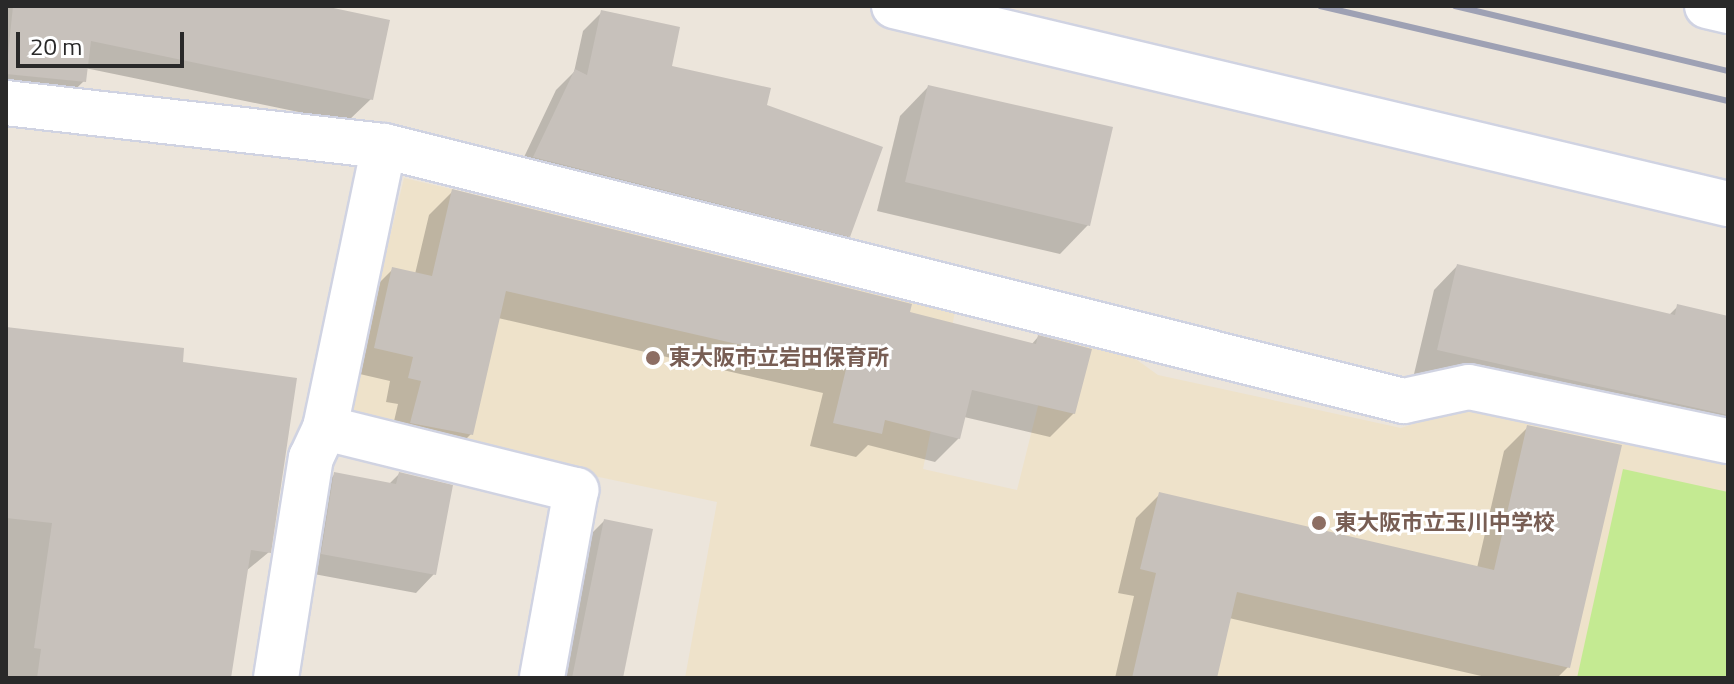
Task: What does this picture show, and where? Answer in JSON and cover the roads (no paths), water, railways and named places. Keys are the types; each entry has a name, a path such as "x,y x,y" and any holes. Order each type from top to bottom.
{"street":[{"path":"894,6 1728,204"},
{"path":"1707,6 1728,11"},
{"path":"6,103 384,146 1404,401 1469,387 1728,441"},
{"path":"276,678 311,458 325,428 384,146"},
{"path":"325,428 576,490 542,678"}],"railway":[{"path":"1320,6 1728,101"},
{"path":"1455,6 1728,71"}],"place":[{"name":"東大阪市立岩田保育所","path":"653,358"},
{"name":"東大阪市立玉川中学校","path":"1319,523"}]}
